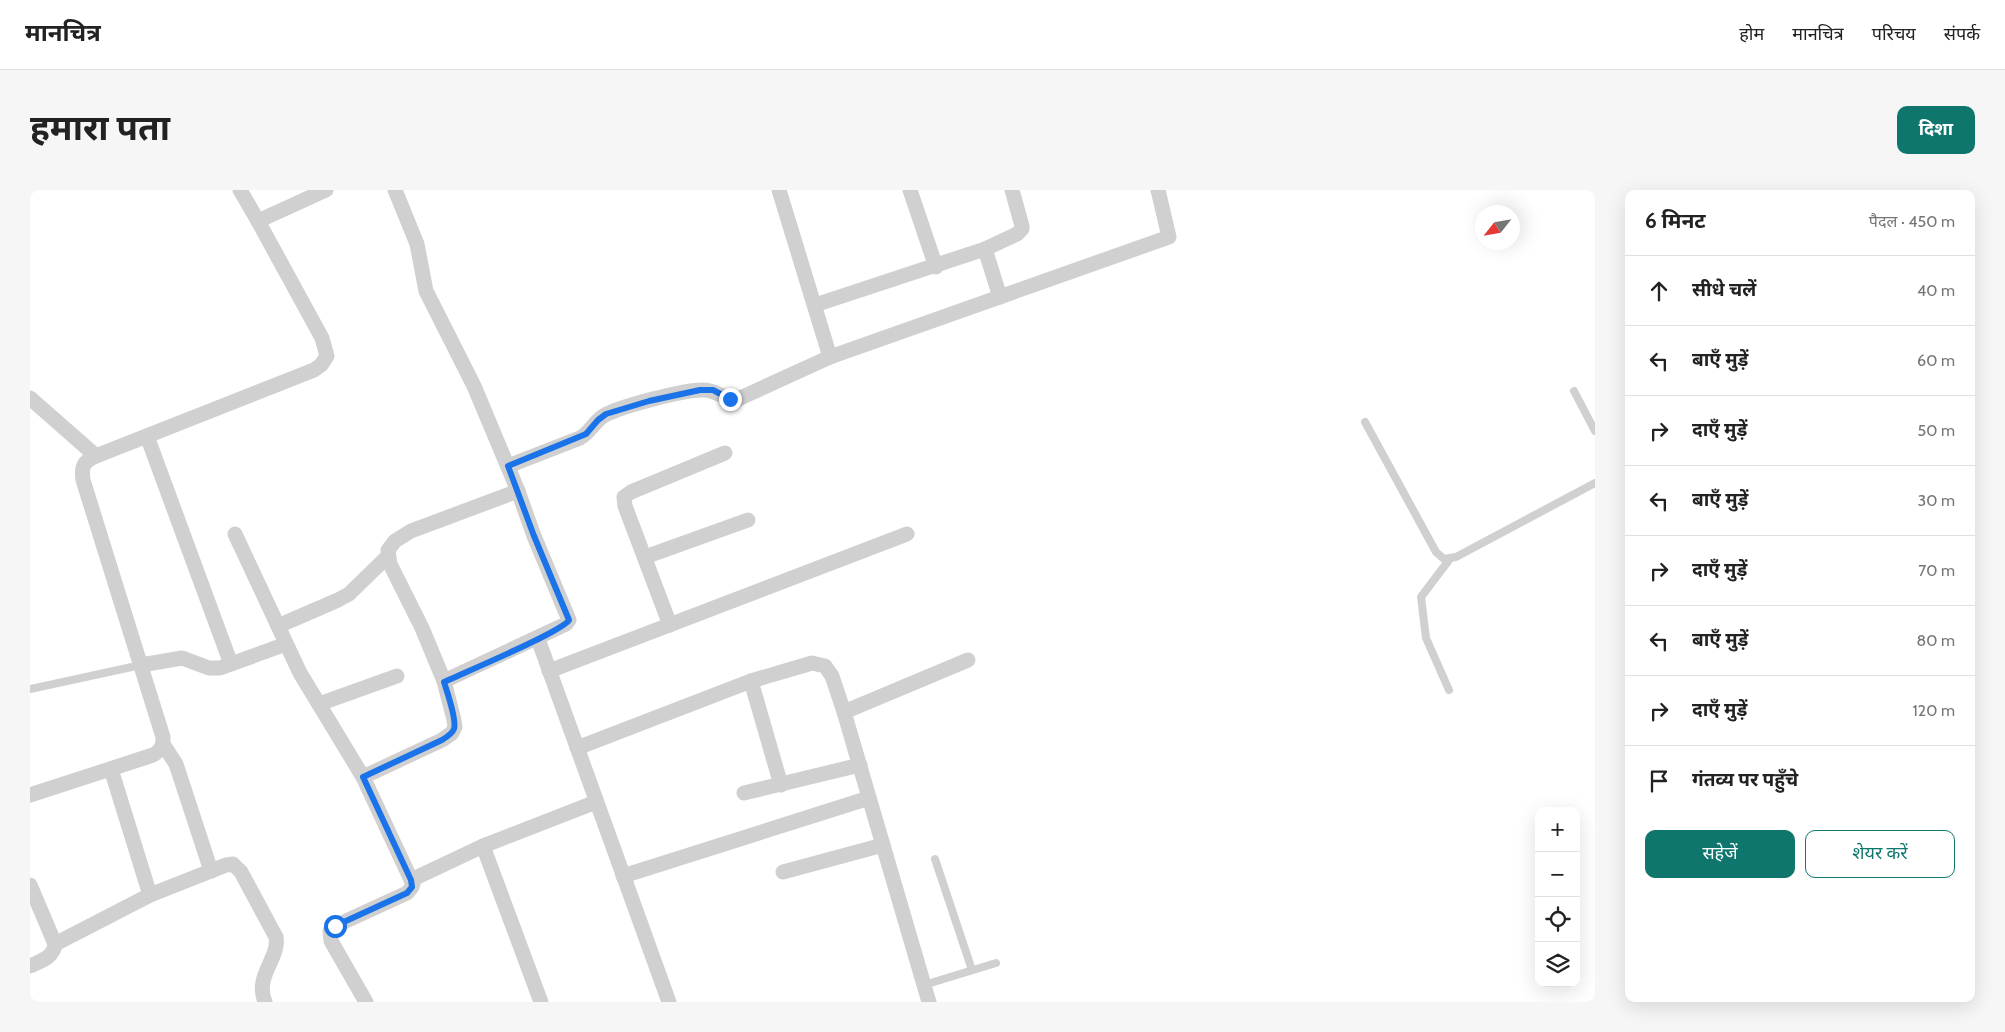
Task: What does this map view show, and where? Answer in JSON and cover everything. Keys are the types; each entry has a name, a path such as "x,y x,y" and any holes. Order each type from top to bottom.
{"street":[{"path":"30,795 152,755 161,749 163,744 163,737 83,480 82,467 85,462 314,370 324,362 327,356 322,338 240,190"},
{"path":"395,190 417,244 426,291 474,386 569,620 564,626 538,639 444,682"},
{"path":"779,190 830,356"},
{"path":"910,190 936,267"},
{"path":"814,305 985,250 1017,234 1022,229 1021,219 1012,190"},
{"path":"508,466 586,434 606,414 649,401 700,390 713,390 730,399 738,399 830,356 1169,237 1158,190"},
{"path":"258,221 321,191"},
{"path":"985,250 1000,297"},
{"path":"30,398 96,456"},
{"path":"147,436 231,664"},
{"path":"670,625 625,506 626,494 725,453"},
{"path":"363,777 442,740 452,733 454,728 454,720 444,682 425,635 390,564 388,550 391,545 411,532 518,491"},
{"path":"644,557 748,520"},
{"path":"235,534 300,673 363,777 411,880 412,887 407,893 335,926 330,933 331,941 366,1002"},
{"path":"549,671 907,534"},
{"path":"278,626 349,594 388,556"},
{"path":"538,639 669,1002"},
{"path":"141,665 182,658 214,669 286,644"},
{"path":"844,712 968,660"},
{"path":"577,748 752,680 812,663 825,666 832,676 844,712 928,1002"},
{"path":"319,704 397,676"},
{"path":"752,680 780,784"},
{"path":"163,744 176,764 211,871"},
{"path":"744,793 860,765"},
{"path":"111,769 150,895"},
{"path":"623,876 869,798"},
{"path":"411,880 484,846 596,802"},
{"path":"783,872 883,845"},
{"path":"484,846 541,1002"},
{"path":"55,944 150,895 226,865 236,866 276,937 276,947 262,982 262,1000"},
{"path":"30,885 55,944 50,956 30,966"}],"lane":[{"path":"1574,391 1595,430"},
{"path":"1365,422 1436,552 1444,559 1449,560"},
{"path":"1449,690 1426,638 1421,597 1449,560 1595,483"},
{"path":"30,689 141,665"},
{"path":"935,859 972,970"},
{"path":"924,985 996,963"}],"route":[{"path":"335,926 407,893 411,890 413,884 363,777 442,740 452,733 454,720 444,682 538,639 568,623 568,617 534,536 508,466 580,438 590,431 598,420 606,414 649,401 700,390 713,390 730,399"}]}
